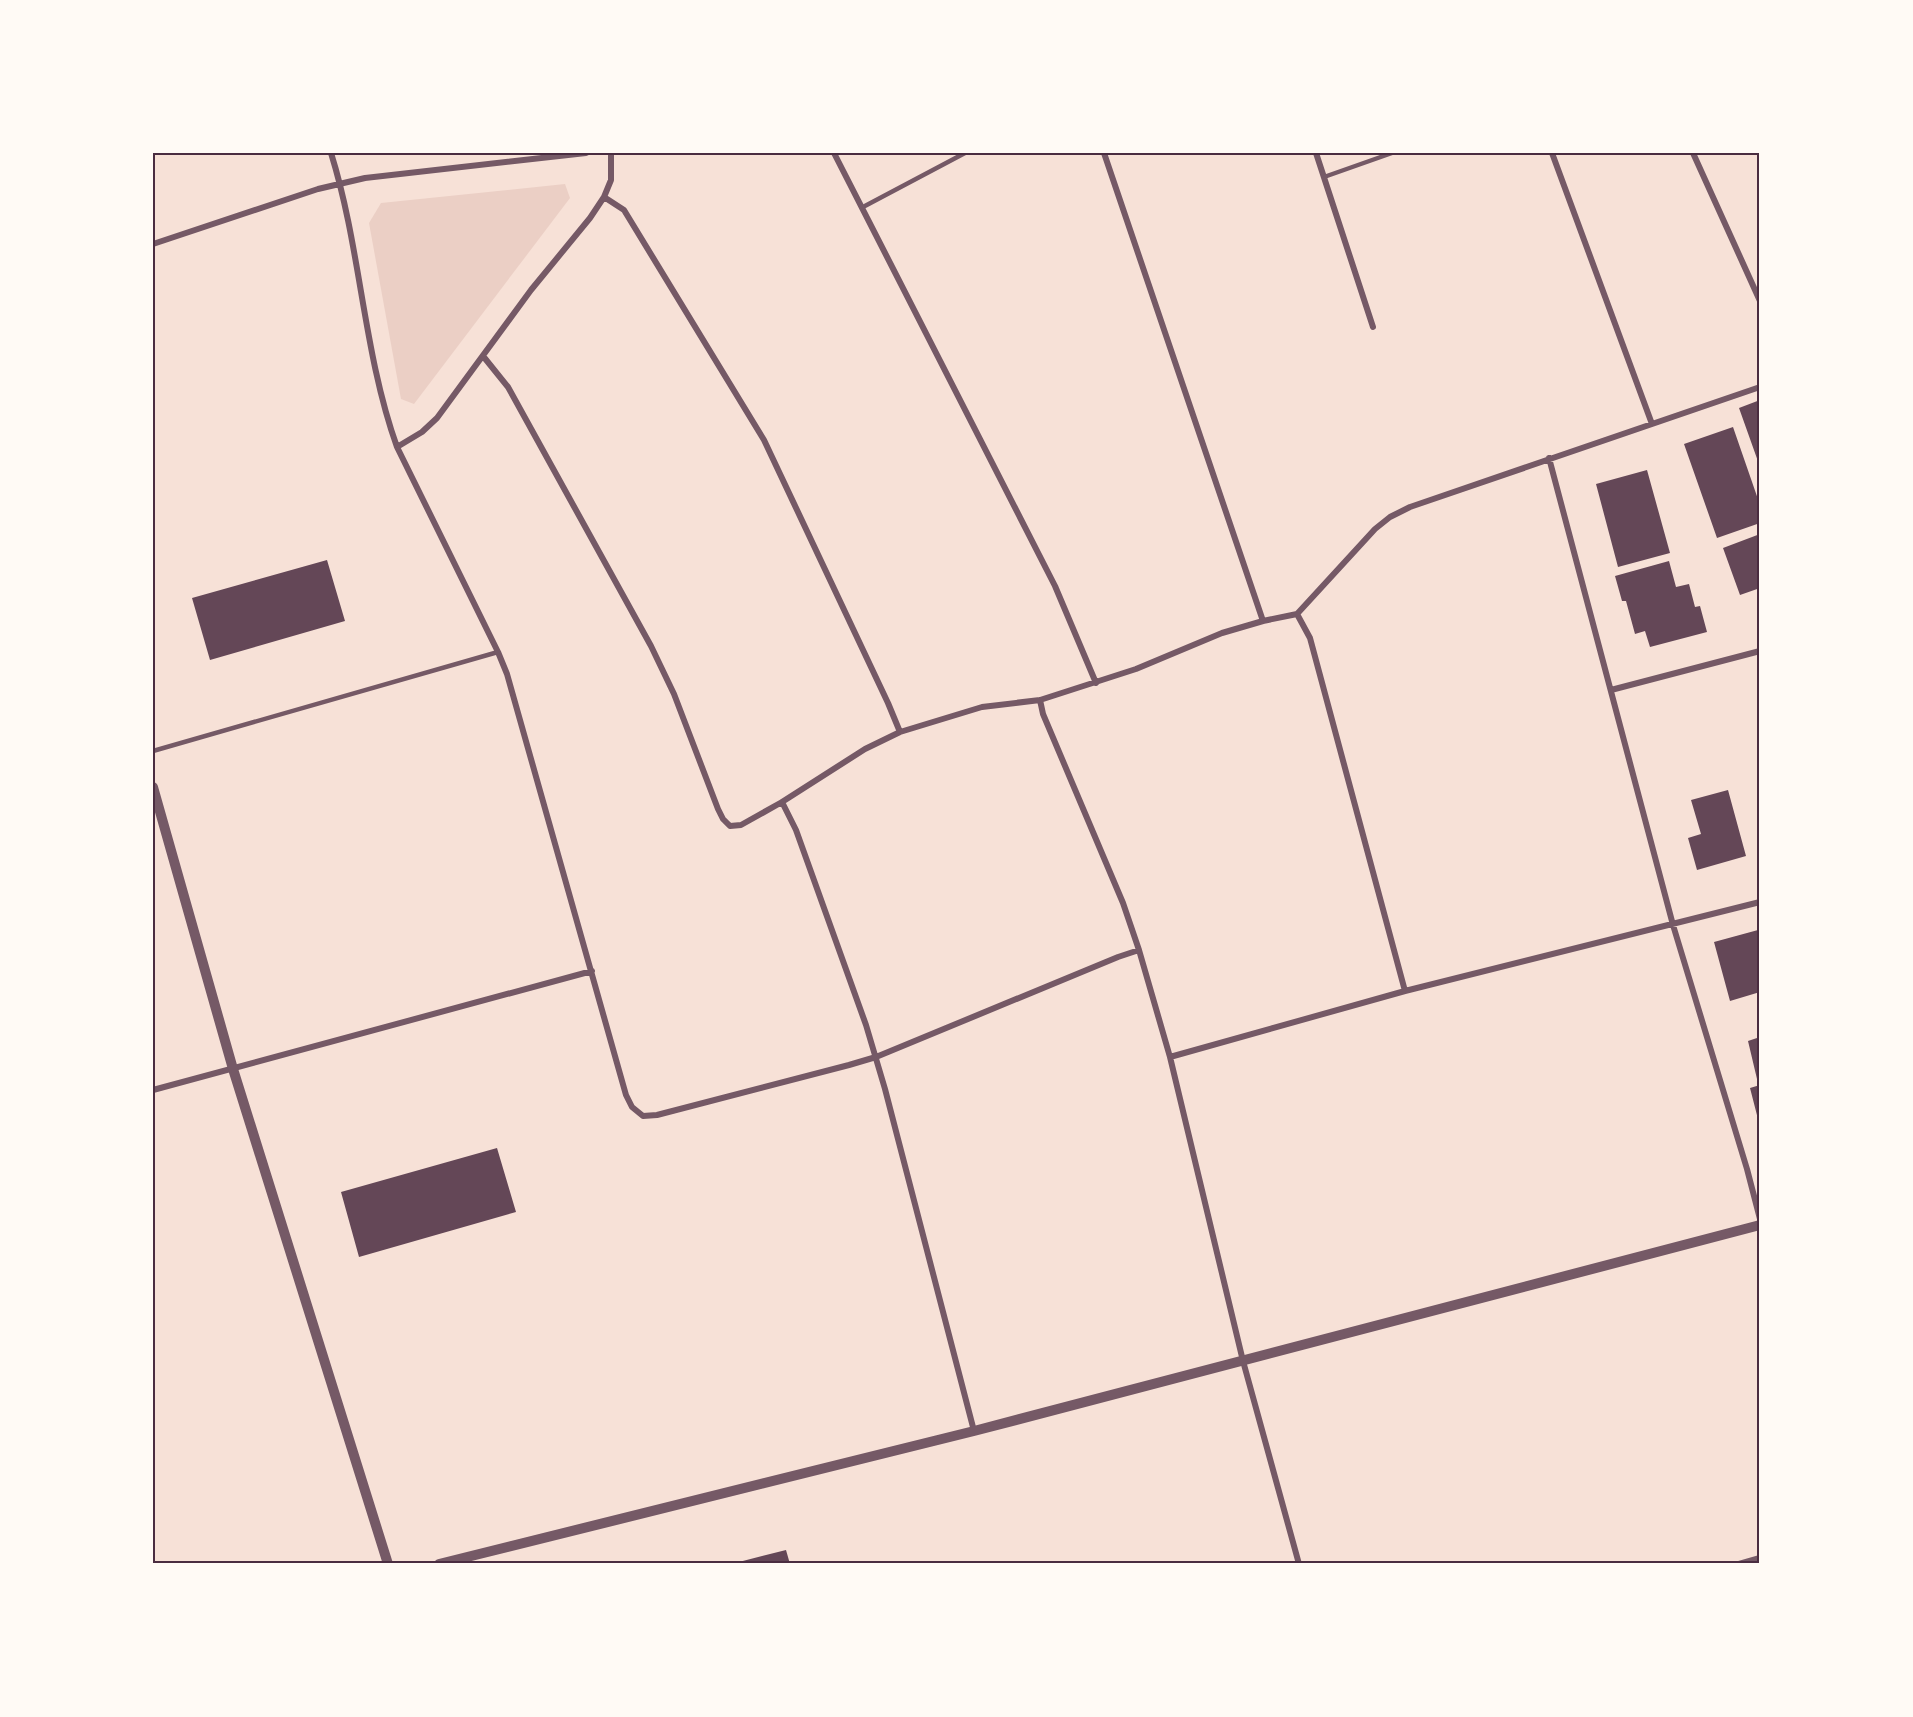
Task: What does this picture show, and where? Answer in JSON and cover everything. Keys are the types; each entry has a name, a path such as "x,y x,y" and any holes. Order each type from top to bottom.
{"street":[{"path":"332,153 341,183 384,409 397,447 507,674 632,1107 643,1116 657,1115 876,1057 1139,950"},
{"path":"153,244 341,183 365,178 586,153"},
{"path":"397,447 422,432 437,418 531,290 590,218 604,197 611,180 611,153"},
{"path":"834,153 1055,586 1096,683"},
{"path":"1104,153 1263,621"},
{"path":"1316,153 1373,327"},
{"path":"1552,153 1652,424"},
{"path":"1693,153 1760,301"},
{"path":"604,197 624,210 764,440 900,732"},
{"path":"483,356 508,387 651,646 674,694 723,819 730,826 741,825 782,802 865,749 900,732 982,707 1040,700 1136,669 1222,633 1297,614 1375,529 1390,517 1410,507 1760,387"},
{"path":"1549,458 1673,925 1748,1169 1760,1219"},
{"path":"1297,614 1310,638 1405,991"},
{"path":"1611,690 1760,651"},
{"path":"1040,700 1043,714 1124,903 1139,950 1170,1057 1243,1361 1299,1564"},
{"path":"153,787 233,1069 388,1564"},
{"path":"782,802 796,831 876,1057 974,1431"},
{"path":"1170,1057 1405,991 1760,902"},
{"path":"153,1090 592,971"},
{"path":"439,1564 974,1431 1760,1224"},
{"path":"1739,1564 1760,1558"}],"lane":[{"path":"863,207 965,153"},
{"path":"1324,177 1392,153"},
{"path":"153,751 498,652"}],"shaded area":[{"path":"565,184 570,198 414,404 401,399 369,223 381,203"}],"building":[{"path":"1760,400 1760,467 1739,408"},
{"path":"1733,427 1760,505 1760,523 1717,538 1684,444"},
{"path":"1647,470 1670,553 1618,567 1596,484"},
{"path":"1760,534 1760,588 1740,595 1723,548"},
{"path":"327,560 345,621 210,660 192,598"},
{"path":"1669,561 1676,587 1689,584 1695,607 1700,606 1707,632 1650,647 1645,631 1635,634 1626,601 1622,601 1615,576"},
{"path":"1728,790 1746,856 1697,870 1688,838 1701,834 1691,800"},
{"path":"1758,930 1760,992 1730,1001 1714,942"},
{"path":"1760,1037 1760,1079 1757,1079 1748,1041"},
{"path":"1760,1085 1760,1123 1759,1123 1750,1088"},
{"path":"497,1148 516,1212 359,1257 341,1192"},
{"path":"786,1550 790,1564 735,1564 735,1563"}]}
